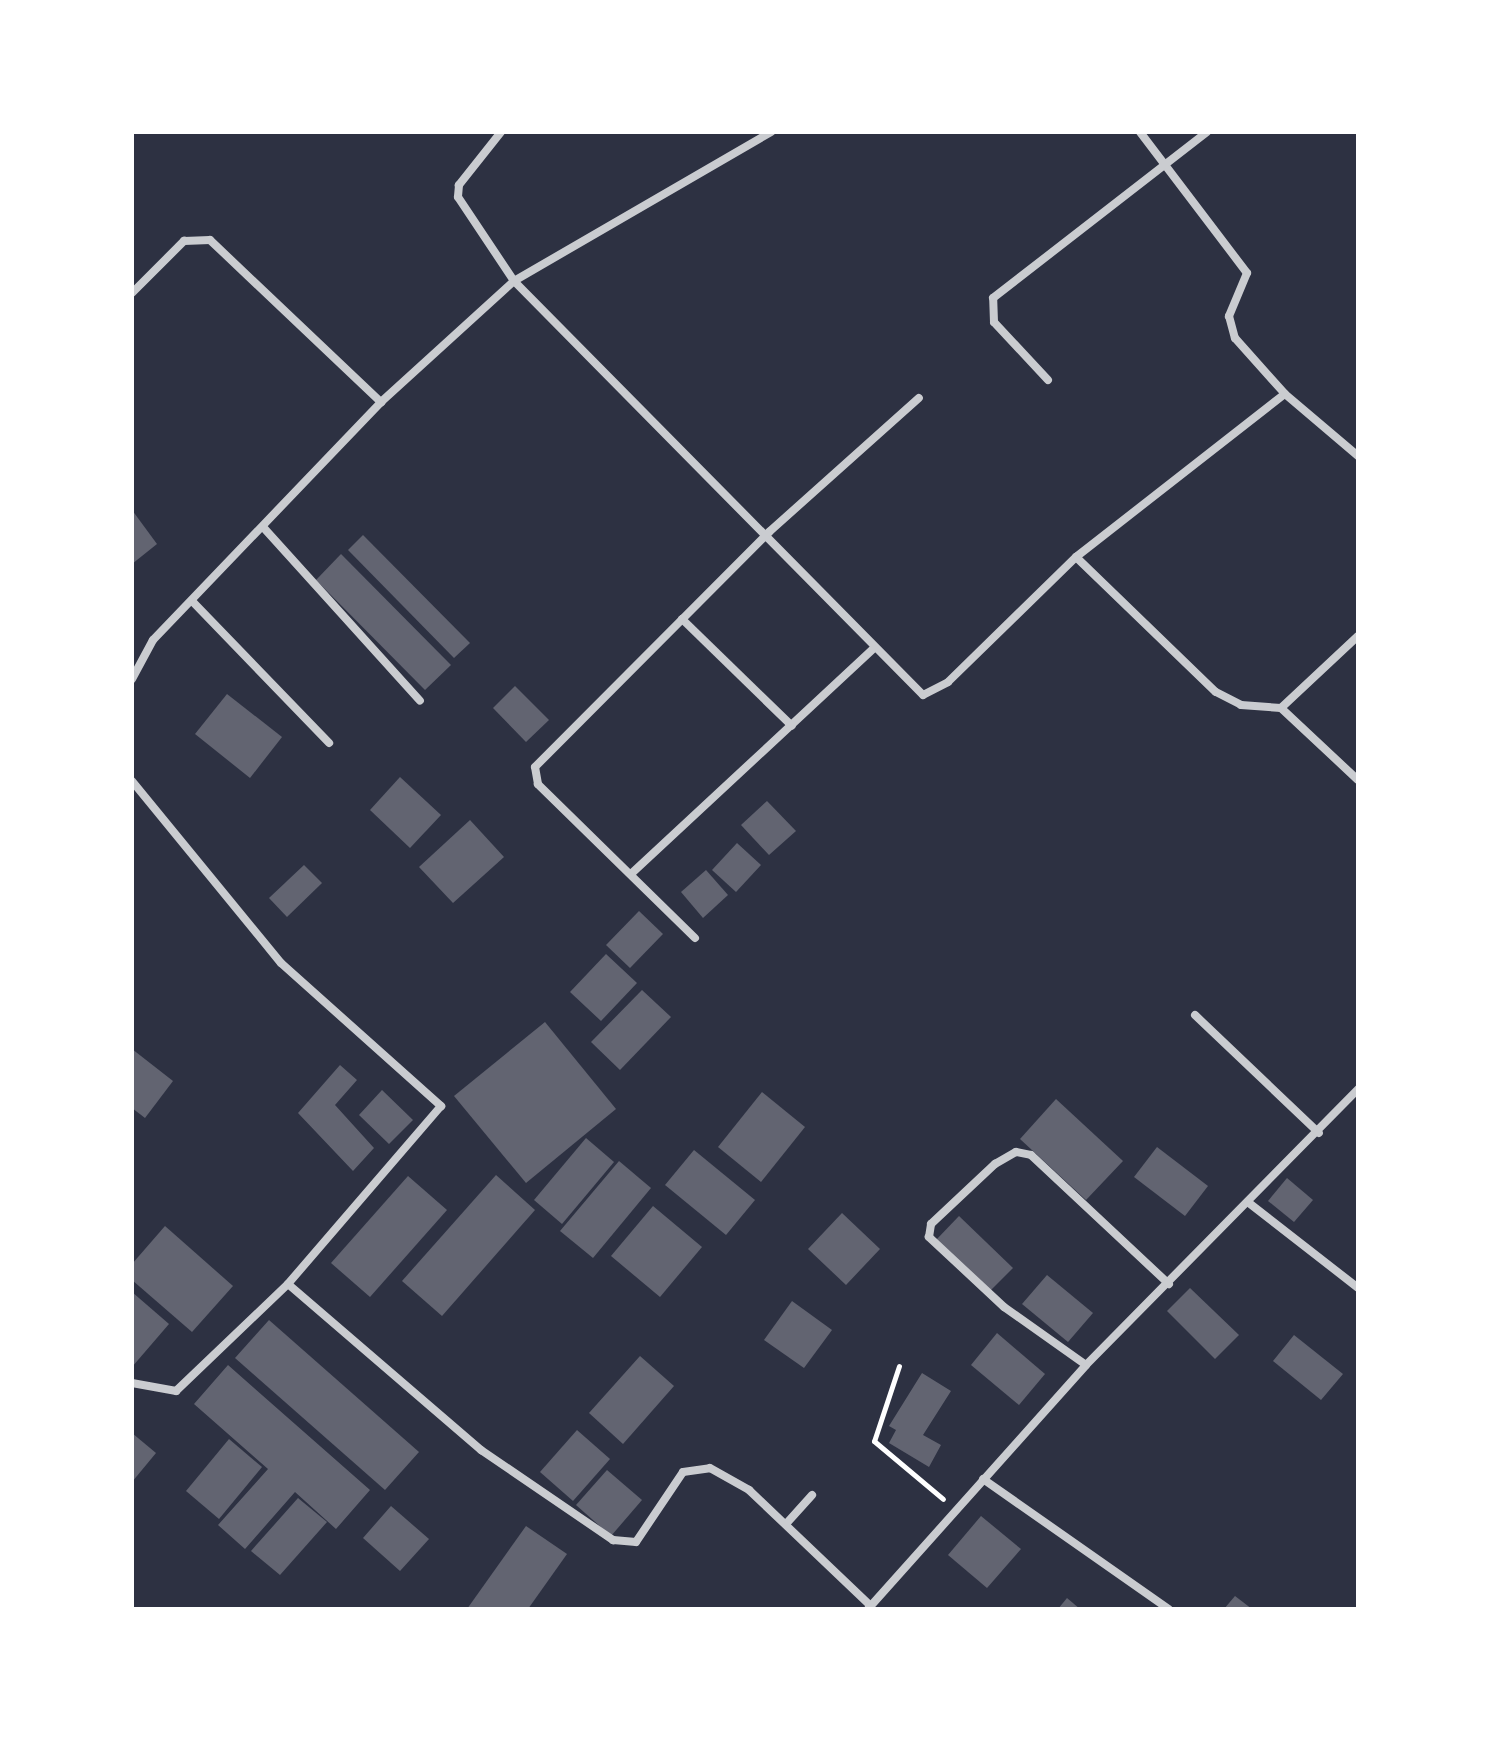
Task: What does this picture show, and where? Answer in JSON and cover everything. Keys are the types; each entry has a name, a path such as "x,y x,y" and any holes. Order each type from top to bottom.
{"street":[{"path":"501,132 459,185 458,197 514,281 769,532 873,649 911,689 923,695 948,682 1076,557 1285,394"},
{"path":"132,679 153,640 193,602 381,402 514,281 771,132"},
{"path":"1140,132 1166,159 1247,273 1230,323 1250,358 1285,394 1358,456"},
{"path":"1048,380 994,322 993,298 1166,159 1207,132"},
{"path":"132,293 184,241 210,240 381,402"},
{"path":"695,938 533,777 769,532 919,398"},
{"path":"263,527 420,701"},
{"path":"1076,557 1216,692 1241,705 1281,708 1358,780"},
{"path":"193,602 329,743"},
{"path":"682,619 792,726"},
{"path":"1281,708 1358,636"},
{"path":"632,873 727,790 873,649"},
{"path":"132,781 281,963 441,1106 288,1284 176,1391 132,1383"},
{"path":"1195,1015 1319,1133"},
{"path":"288,1284 481,1450 621,1544 642,1537 695,1465 749,1490 869,1608 1086,1365 1319,1133 1358,1089"},
{"path":"1086,1365 1004,1307 929,1237 931,1224 995,1164 1016,1152 1031,1155 1169,1284"},
{"path":"1249,1203 1358,1288"},
{"path":"983,1479 1169,1609"},
{"path":"786,1524 812,1495"}],"path":[{"path":"899,1366 874,1441 957,1509"}],"building":[{"path":"132,510 157,544 132,564"},
{"path":"363,535 470,643 454,658 348,550"},
{"path":"341,554 451,665 425,690 316,580"},
{"path":"515,686 549,720 526,742 493,708"},
{"path":"227,694 282,737 250,778 195,734"},
{"path":"400,777 441,815 410,848 370,810"},
{"path":"767,801 796,831 769,855 741,825"},
{"path":"470,820 504,857 453,903 419,867"},
{"path":"737,843 761,865 736,892 712,870"},
{"path":"304,865 322,883 287,917 269,898"},
{"path":"706,870 728,895 703,918 681,892"},
{"path":"639,911 663,934 630,968 606,945"},
{"path":"606,954 637,983 601,1021 570,992"},
{"path":"642,990 671,1017 620,1070 591,1042"},
{"path":"545,1022 616,1109 526,1183 454,1096"},
{"path":"132,1049 173,1081 145,1118 132,1108"},
{"path":"340,1065 357,1080 335,1105 374,1148 353,1171 298,1113"},
{"path":"382,1090 413,1120 389,1144 359,1115"},
{"path":"762,1092 805,1127 761,1182 718,1147"},
{"path":"1056,1099 1123,1161 1086,1200 1020,1139"},
{"path":"586,1138 614,1162 562,1224 534,1200"},
{"path":"1157,1147 1208,1186 1185,1216 1134,1177"},
{"path":"694,1150 755,1200 726,1235 665,1185"},
{"path":"619,1161 651,1188 593,1258 560,1231"},
{"path":"496,1175 535,1210 442,1316 402,1281"},
{"path":"408,1176 447,1210 370,1297 331,1263"},
{"path":"1287,1178 1313,1200 1294,1222 1268,1201"},
{"path":"653,1206 702,1247 660,1297 611,1256"},
{"path":"842,1213 880,1249 846,1285 808,1249"},
{"path":"959,1216 1013,1268 990,1291 936,1240"},
{"path":"165,1226 233,1286 192,1332 132,1280 132,1264"},
{"path":"1047,1275 1093,1313 1068,1342 1022,1304"},
{"path":"1190,1288 1239,1335 1215,1359 1167,1311"},
{"path":"132,1292 169,1324 132,1367"},
{"path":"792,1301 832,1330 804,1368 764,1340"},
{"path":"269,1320 419,1452 385,1490 235,1358"},
{"path":"997,1333 1045,1374 1019,1405 971,1365"},
{"path":"1294,1335 1343,1374 1321,1400 1273,1361"},
{"path":"640,1356 674,1386 623,1444 589,1413"},
{"path":"228,1365 370,1490 336,1529 295,1492 245,1549 218,1525 268,1469 194,1404"},
{"path":"922,1373 951,1391 923,1435 941,1445 929,1467 889,1443 896,1430 889,1426"},
{"path":"577,1430 610,1459 573,1501 540,1472"},
{"path":"132,1433 156,1453 132,1482"},
{"path":"229,1439 262,1467 219,1519 186,1491"},
{"path":"607,1470 642,1500 611,1536 576,1505"},
{"path":"298,1498 327,1522 280,1575 251,1551"},
{"path":"391,1506 429,1539 400,1571 363,1538"},
{"path":"981,1516 1021,1549 987,1588 948,1555"},
{"path":"526,1526 567,1554 528,1609 467,1609"},
{"path":"1235,1596 1252,1609 1224,1609"},
{"path":"1067,1598 1080,1609 1058,1609"}]}
